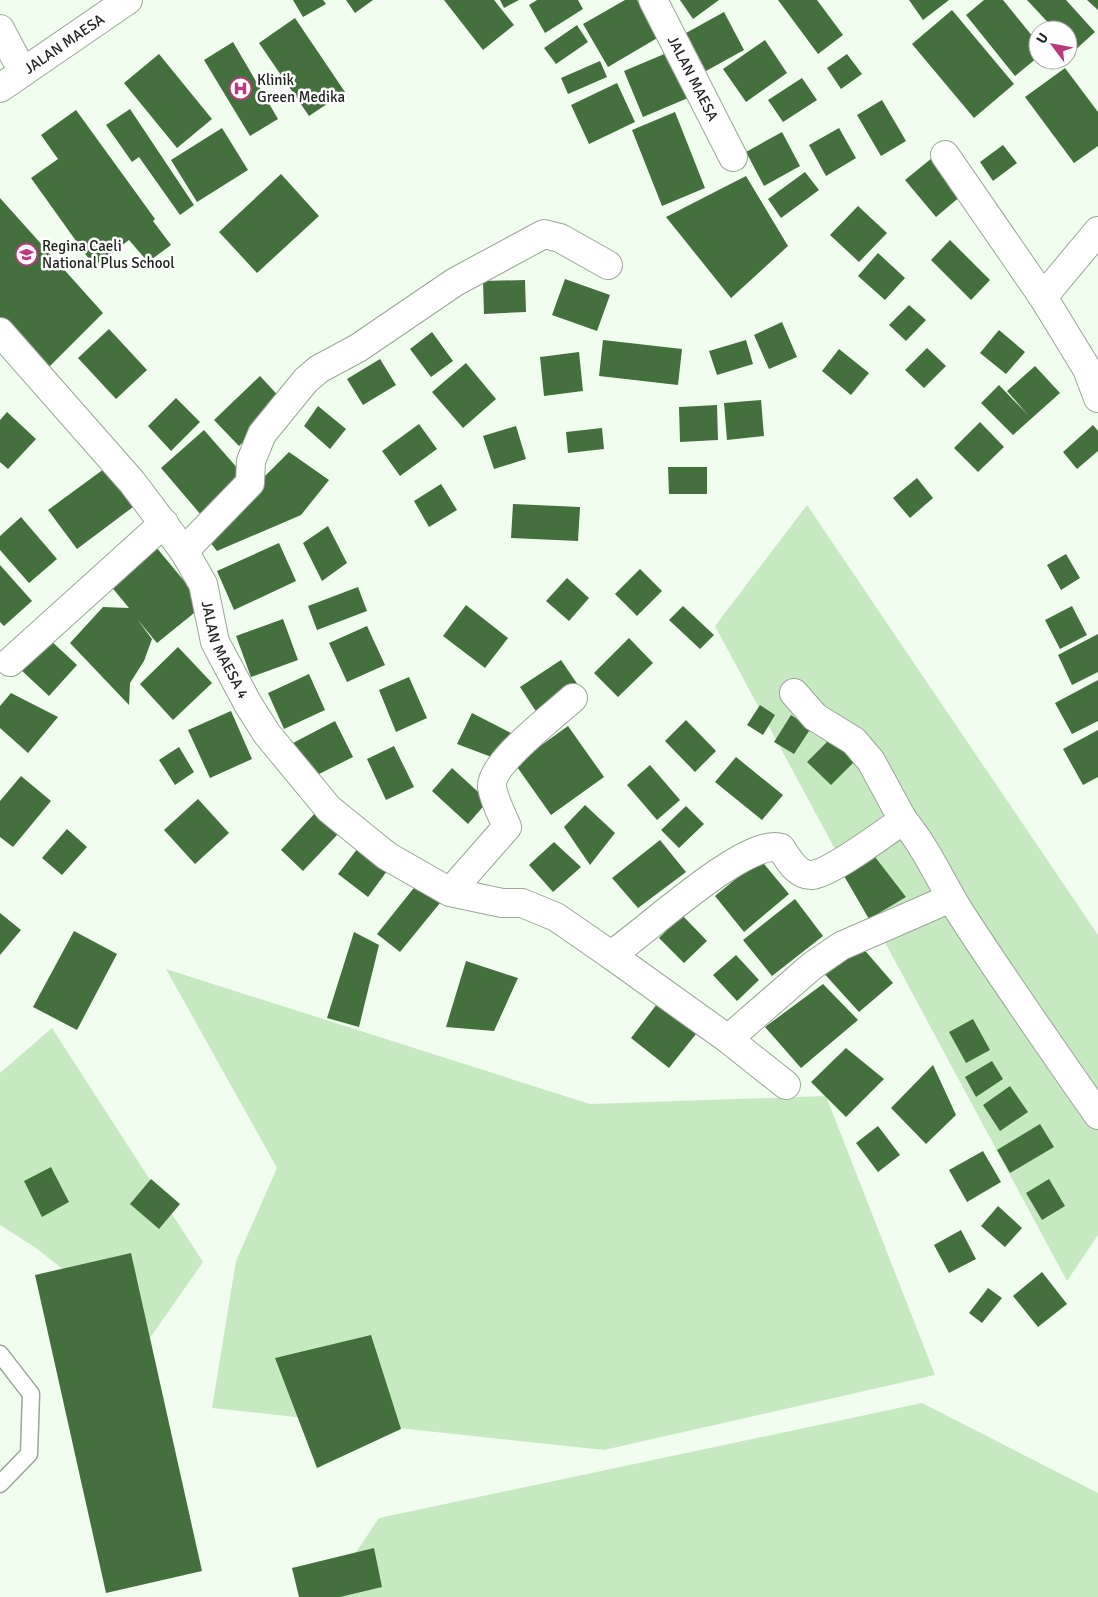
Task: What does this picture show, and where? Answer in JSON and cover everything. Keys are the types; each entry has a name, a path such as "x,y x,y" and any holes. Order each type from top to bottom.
{"street":[{"name":"JALAN MAESA","path":"0,88 128,0"},
{"name":"JALAN MAESA","path":"653,0 733,157"},
{"path":"0,30 24,72"},
{"path":"945,155 1043,297 1087,369 1098,398"},
{"path":"1043,297 1098,232"},
{"path":"184,551 247,488 252,477 251,461 262,434 288,401 319,370 358,348 455,282 544,234 560,238 608,265"},
{"name":"JALAN MAESA 4","path":"0,332 110,456 184,551 203,584 215,642 248,704 298,773 329,809 387,856 450,892 502,903 522,903 556,917 728,1039 786,1085"},
{"path":"10,662 164,523"},
{"path":"794,693 815,717 854,741 871,761 903,820 912,831 951,898 1098,1116"},
{"path":"450,892 507,827 492,788 493,776 510,755 573,698"},
{"path":"612,955 680,900 742,858 762,848 773,845 781,848 790,864 800,871 811,875 826,870 878,839 903,820"},
{"path":"728,1039 812,966 841,946 951,898"}],"lane":[{"path":"0,1354 31,1394 29,1454 0,1484"}],"green space":[{"path":"807,505 1098,935 1098,1235 1067,1281 715,626"},
{"path":"166,969 590,1104 826,1096 935,1375 604,1450 212,1408 236,1261 277,1168"},
{"path":"52,1028 203,1262 150,1338 36,1248 0,1225 0,1073"},
{"path":"922,1403 1098,1493 1098,1597 326,1597 379,1518"}],"building":[{"path":"293,0 323,0 326,4 303,17"},
{"path":"346,0 373,0 355,13"},
{"path":"444,0 494,0 514,25 483,50"},
{"path":"500,0 519,0 504,8"},
{"path":"537,0 578,0 583,9 545,33 529,5"},
{"path":"625,0 637,0 659,37 608,67 583,24"},
{"path":"680,0 719,0 693,19"},
{"path":"778,0 817,0 843,35 818,54"},
{"path":"909,0 949,0 923,20"},
{"path":"984,0 1003,0 1028,31 1028,65 1015,76 966,15"},
{"path":"1027,0 1066,0 1095,32 1078,47 1078,20 1046,20"},
{"path":"1087,0 1098,0 1098,10"},
{"path":"952,10 1014,84 974,118 912,44"},
{"path":"724,12 744,50 706,71 686,33"},
{"path":"295,18 345,92 309,116 259,43"},
{"path":"577,25 588,42 556,64 544,48"},
{"path":"765,40 787,73 746,102 723,69"},
{"name":"Klinik Green Medika","path":"233,42 278,119 250,136 204,60"},
{"path":"669,52 688,98 643,117 624,71"},
{"path":"159,54 212,119 177,148 124,83"},
{"path":"847,54 862,74 841,89 827,68"},
{"path":"600,61 607,77 568,94 561,78"},
{"path":"1062,70 1066,70 1098,112 1098,146 1074,163 1025,97"},
{"path":"802,78 817,100 783,122 768,100"},
{"path":"617,83 635,122 589,144 571,105"},
{"path":"882,100 906,141 881,156 857,115"},
{"path":"130,109 194,205 180,215 139,157 132,162 106,125"},
{"path":"76,110 155,219 153,221 171,245 148,262 129,240 94,266 31,178 58,159 41,135"},
{"path":"675,112 705,188 662,206 632,130"},
{"path":"222,128 248,170 197,202 171,160"},
{"path":"839,128 856,158 826,176 809,145"},
{"path":"782,132 800,166 764,186 746,152"},
{"path":"1003,145 1017,163 993,181 980,162"},
{"path":"932,158 962,195 936,217 905,180"},
{"path":"805,172 819,190 781,218 768,199"},
{"path":"281,174 319,216 257,273 219,232"},
{"path":"746,176 788,246 731,298 666,217"},
{"name":"Regina Caeli National Plus School","path":"0,198 103,313 42,374 0,322"},
{"path":"858,206 887,233 859,262 830,235"},
{"path":"950,240 990,280 971,300 931,260"},
{"path":"878,253 905,278 885,300 858,276"},
{"path":"565,279 610,295 597,331 552,315"},
{"path":"525,280 526,312 484,314 483,281"},
{"path":"909,305 926,320 906,341 889,325"},
{"path":"782,322 797,357 769,369 754,335"},
{"path":"109,329 147,370 116,399 78,358"},
{"path":"999,330 1025,352 1006,374 980,353"},
{"path":"432,332 453,361 431,377 410,349"},
{"path":"603,340 682,349 678,385 599,376"},
{"path":"746,340 753,364 717,375 709,351"},
{"path":"927,348 946,366 924,388 905,370"},
{"path":"839,349 869,373 851,395 822,371"},
{"path":"579,352 583,391 544,396 540,357"},
{"path":"380,359 396,385 363,405 347,379"},
{"path":"466,363 496,399 463,428 432,392"},
{"path":"1035,366 1060,393 1013,435 981,403 999,385 1029,416 1007,391"},
{"path":"260,376 285,403 239,446 214,420"},
{"path":"176,398 200,422 171,451 148,426"},
{"path":"761,400 764,436 727,440 724,403"},
{"path":"717,405 718,440 680,442 679,407"},
{"path":"318,406 346,429 330,449 304,426"},
{"path":"7,412 36,439 8,469 0,462 0,420"},
{"path":"980,422 1004,447 978,472 954,448"},
{"path":"419,424 437,449 400,476 382,451"},
{"path":"1093,425 1098,431 1098,451 1077,469 1063,452"},
{"path":"516,426 526,459 494,469 483,436"},
{"path":"602,428 604,449 568,453 566,432"},
{"path":"204,430 246,478 202,516 161,468"},
{"path":"289,452 329,480 301,515 217,551 205,536"},
{"path":"108,466 137,504 77,549 48,510"},
{"path":"668,467 707,467 707,494 669,494"},
{"path":"917,478 933,498 910,518 893,498"},
{"path":"441,484 457,510 429,527 414,501"},
{"path":"513,504 580,507 578,541 511,538"},
{"path":"21,517 57,559 29,583 0,550 0,536"},
{"path":"328,526 347,563 322,581 303,543"},
{"path":"279,543 296,581 234,610 217,571"},
{"path":"156,547 204,605 157,643 137,619 152,639 144,661 130,683 129,705 70,643 103,607 129,608 110,585"},
{"path":"1066,554 1080,578 1061,590 1047,565"},
{"path":"0,565 32,601 4,626 0,622"},
{"path":"640,569 662,591 637,616 615,594"},
{"path":"567,578 589,598 569,621 546,601"},
{"path":"358,587 367,611 317,630 308,606"},
{"path":"466,605 508,638 485,668 443,636"},
{"path":"683,606 714,635 700,649 669,620"},
{"path":"1072,606 1087,635 1060,649 1045,620"},
{"path":"283,619 298,660 251,677 236,636"},
{"path":"367,626 385,665 347,682 329,643"},
{"path":"1098,634 1098,672 1072,685 1058,655"},
{"path":"48,638 77,665 49,696 20,669"},
{"path":"629,638 653,663 618,697 594,673"},
{"path":"178,647 212,683 173,720 140,684"},
{"path":"561,660 578,685 537,713 520,687"},
{"path":"309,674 325,710 284,729 268,693"},
{"path":"409,677 427,718 396,732 379,690"},
{"path":"1098,680 1098,721 1072,734 1055,703"},
{"path":"11,693 58,717 28,753 0,728 0,706"},
{"path":"760,705 775,715 763,735 747,725"},
{"path":"231,711 252,759 210,778 188,730"},
{"path":"472,713 513,734 502,761 457,744"},
{"path":"791,715 811,728 794,754 774,742"},
{"path":"686,720 716,751 695,772 665,741"},
{"path":"335,721 353,757 311,778 293,743"},
{"path":"568,726 604,777 551,815 515,764"},
{"path":"1098,730 1098,777 1083,785 1063,749"},
{"path":"831,738 855,761 831,785 807,762"},
{"path":"394,746 414,787 386,800 367,759"},
{"path":"179,747 194,772 175,785 159,760"},
{"path":"736,757 783,795 762,820 715,782"},
{"path":"650,765 680,800 657,820 627,785"},
{"path":"452,768 488,801 468,824 432,791"},
{"path":"21,776 51,801 13,847 0,837 0,801"},
{"path":"198,799 229,833 195,864 164,830"},
{"path":"585,805 615,833 590,865 564,827"},
{"path":"686,806 704,824 679,848 661,830"},
{"path":"315,813 338,834 303,871 281,850"},
{"path":"67,829 87,847 62,875 42,858"},
{"path":"660,840 686,872 638,908 612,878"},
{"path":"554,842 581,867 553,892 529,865"},
{"path":"358,848 387,871 368,897 338,874"},
{"path":"872,853 906,897 869,919 840,869"},
{"path":"760,859 789,894 744,932 715,896"},
{"path":"417,884 440,903 400,952 377,934"},
{"path":"795,899 823,936 772,976 743,940"},
{"path":"0,913 21,930 0,955"},
{"path":"682,915 707,941 684,963 659,938"},
{"path":"74,931 117,954 77,1030 33,1007"},
{"path":"354,932 379,945 359,1027 327,1018"},
{"path":"855,939 893,983 859,1012 821,970"},
{"path":"736,955 759,980 737,1001 713,975"},
{"path":"466,961 518,978 494,1031 446,1027"},
{"path":"823,984 858,1020 801,1068 765,1027"},
{"path":"657,1004 696,1034 669,1068 631,1038"},
{"path":"973,1019 990,1050 966,1063 949,1032"},
{"path":"846,1048 884,1079 846,1117 811,1082"},
{"path":"992,1061 1003,1079 976,1097 965,1077"},
{"path":"933,1065 956,1115 926,1144 891,1108"},
{"path":"1010,1086 1028,1112 1000,1131 983,1105"},
{"path":"1040,1124 1054,1147 1010,1173 997,1150"},
{"path":"878,1126 900,1155 878,1172 856,1143"},
{"path":"983,1151 1001,1182 967,1202 949,1170"},
{"path":"51,1167 69,1202 42,1217 24,1181"},
{"path":"151,1179 180,1204 159,1229 130,1204"},
{"path":"1049,1179 1065,1206 1042,1220 1026,1193"},
{"path":"998,1206 1022,1228 1005,1247 981,1226"},
{"path":"961,1230 976,1259 949,1273 934,1245"},
{"path":"131,1253 202,1571 106,1593 35,1275"},
{"path":"1042,1272 1067,1304 1038,1327 1013,1296"},
{"path":"988,1288 1002,1298 982,1323 969,1313"},
{"path":"371,1335 401,1429 317,1468 275,1358"},
{"path":"374,1548 382,1587 340,1597 299,1597 292,1568"}],"place":[{"name":"Klinik Green Medika","path":"241,89"},
{"name":"Regina Caeli National Plus School","path":"26,255"}]}
